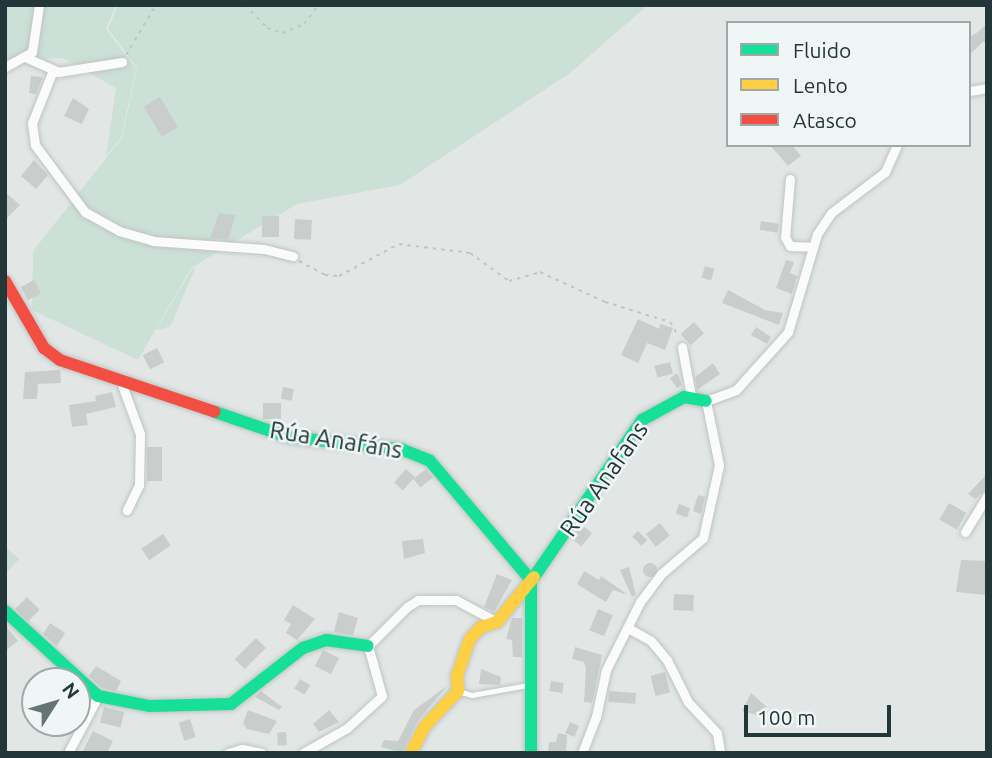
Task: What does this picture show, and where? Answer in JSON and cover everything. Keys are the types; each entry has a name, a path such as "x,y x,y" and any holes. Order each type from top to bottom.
{"street":[{"path":"5,67 25,57 37,38 39,5"},
{"path":"25,57 53,70 122,62"},
{"path":"53,70 32,123 35,145 85,212 119,231 153,241 264,249 293,256"},
{"path":"682,347 691,396 706,401 736,390 788,332 813,247 831,213 870,187 885,172 896,147"},
{"path":"790,178 785,237 790,246 813,247"},
{"name":"Rúa Anafáns","path":"5,282 44,348 60,360 288,437 416,453 451,482 531,580"},
{"path":"121,382 141,434 139,485 127,510"},
{"name":"Rúa Anafans","path":"458,691 461,657 470,639 481,627 498,622 531,580 624,454 642,420 664,405 691,396"},
{"path":"582,753 596,717 606,670 640,602 661,574 703,538 719,465 706,401"},
{"path":"965,532 987,496"},
{"path":"531,580 531,753"},
{"path":"368,646 418,600 456,600 498,622"},
{"path":"5,611 98,696 150,706 231,704 303,648 326,640 368,646"},
{"path":"628,628 651,641 667,660 688,702 717,733 720,753"},
{"path":"303,753 347,728 382,696 368,646"},
{"path":"411,753 425,726 458,691"},
{"path":"68,753 98,696"},
{"path":"228,753 242,749 262,753"}],"lane":[{"path":"458,691 472,695 533,685"}],"path":[{"path":"122,62 156,5"},
{"path":"245,5 267,28 282,33 304,24 319,5"},
{"path":"293,256 326,275 339,276 400,244 470,253 509,281 540,272 605,302 670,322 676,326 682,347"}],"green space":[{"path":"5,5 116,5 106,29 136,69 121,138 106,156 116,88 63,58 5,59"},
{"path":"118,5 648,5 570,73 400,185 297,204 191,268 138,360 32,310 33,251 122,138 137,68 108,29"},
{"path":"196,266 170,327 156,330 192,269"},
{"path":"5,546 19,559 5,574"}],"building":[{"path":"987,23 987,45 984,41 971,53 971,36"},
{"path":"31,76 43,77 36,94 29,93"},
{"path":"160,97 178,127 162,137 144,107"},
{"path":"73,98 89,109 82,124 64,116"},
{"path":"772,147 794,147 801,156 788,166"},
{"path":"34,160 48,175 36,189 21,176"},
{"path":"5,192 20,205 5,220"},
{"path":"219,213 235,215 229,239 210,238"},
{"path":"262,216 279,216 279,237 262,237"},
{"path":"295,219 312,220 311,240 294,239"},
{"path":"761,221 779,224 777,233 760,230"},
{"path":"786,260 794,262 790,273 797,276 792,294 776,288"},
{"path":"705,266 715,269 711,280 701,277"},
{"path":"34,280 41,293 28,300 21,287"},
{"path":"728,290 765,310 783,313 779,325 722,303"},
{"path":"638,319 659,329 660,324 673,328 665,350 647,343 638,363 621,355"},
{"path":"694,322 704,333 691,345 681,334"},
{"path":"756,327 771,337 767,344 751,335"},
{"path":"157,348 164,362 150,370 143,355"},
{"path":"670,362 673,374 657,378 654,366"},
{"path":"713,363 720,374 697,390 695,377"},
{"path":"60,370 61,383 38,384 37,399 23,399 25,372"},
{"path":"677,373 682,385 677,388 670,378"},
{"path":"283,387 294,389 292,401 281,399"},
{"path":"112,392 116,407 86,414 88,425 72,427 69,405 96,401 95,396"},
{"path":"263,403 281,403 281,419 263,419"},
{"path":"147,447 162,447 162,481 147,481"},
{"path":"406,469 415,477 403,490 394,482"},
{"path":"426,469 433,478 420,488 413,479"},
{"path":"987,474 987,489 975,499 968,494"},
{"path":"698,495 705,497 701,514 693,511"},
{"path":"949,503 966,513 957,529 940,519"},
{"path":"679,504 690,508 687,518 676,513"},
{"path":"660,523 670,536 656,547 646,534"},
{"path":"582,525 592,533 581,546 571,538"},
{"path":"638,531 647,540 642,546 632,537"},
{"path":"163,534 171,546 149,560 141,549"},
{"path":"423,539 425,553 404,559 402,541"},
{"path":"961,560 987,561 987,595 956,592"},
{"path":"650,563 655,565 655,575 650,577 645,575 643,570 645,565"},
{"path":"629,567 636,595 632,597 620,570"},
{"path":"584,571 599,580 601,576 628,595 613,590 606,602 577,584"},
{"path":"497,574 512,580 494,612 484,607"},
{"path":"674,594 694,595 693,611 673,610"},
{"path":"27,597 40,610 28,622 15,609"},
{"path":"293,605 315,619 297,640 286,633 291,624 284,620"},
{"path":"598,609 613,615 604,636 589,630"},
{"path":"339,612 358,618 353,635 334,632"},
{"path":"512,618 522,618 522,657 513,657 512,640 506,639"},
{"path":"50,623 65,633 57,646 43,634"},
{"path":"5,625 18,641 5,651"},
{"path":"256,638 266,648 245,669 235,659"},
{"path":"575,647 602,655 592,703 584,702 586,669 584,662 572,659"},
{"path":"323,650 339,658 331,674 315,666"},
{"path":"96,666 121,681 116,691 102,688 91,678"},
{"path":"481,669 501,677 500,685 479,684"},
{"path":"665,672 670,692 656,696 650,676"},
{"path":"300,679 310,685 305,695 294,688"},
{"path":"551,681 564,683 562,693 549,691"},
{"path":"447,686 417,722 402,753 381,747 384,740 398,741 414,710"},
{"path":"261,691 282,707 279,710 255,697"},
{"path":"609,691 636,693 635,704 608,702"},
{"path":"751,693 767,707 760,716 742,711"},
{"path":"104,707 124,712 121,728 100,723"},
{"path":"248,710 277,721 269,734 247,729 243,723"},
{"path":"329,710 339,722 319,732 313,724"},
{"path":"190,719 196,737 184,741 179,723"},
{"path":"570,722 579,726 574,737 565,733"},
{"path":"93,731 113,741 107,753 82,753"},
{"path":"286,732 287,745 278,746 277,733"},
{"path":"558,733 567,735 566,753 548,753 549,742 556,742"}],"traffic: fast":[{"path":"534,577 642,420 684,397 706,401"},
{"path":"215,412 288,437 401,449 430,461 531,580 531,753"},
{"path":"5,611 98,696 150,706 231,704 303,648 326,640 368,646"}],"traffic: slow":[{"path":"411,753 425,726 458,691 457,676 470,639 481,627 497,622 534,577"}],"traffic: jam":[{"path":"5,281 44,348 60,360 215,412"}]}
